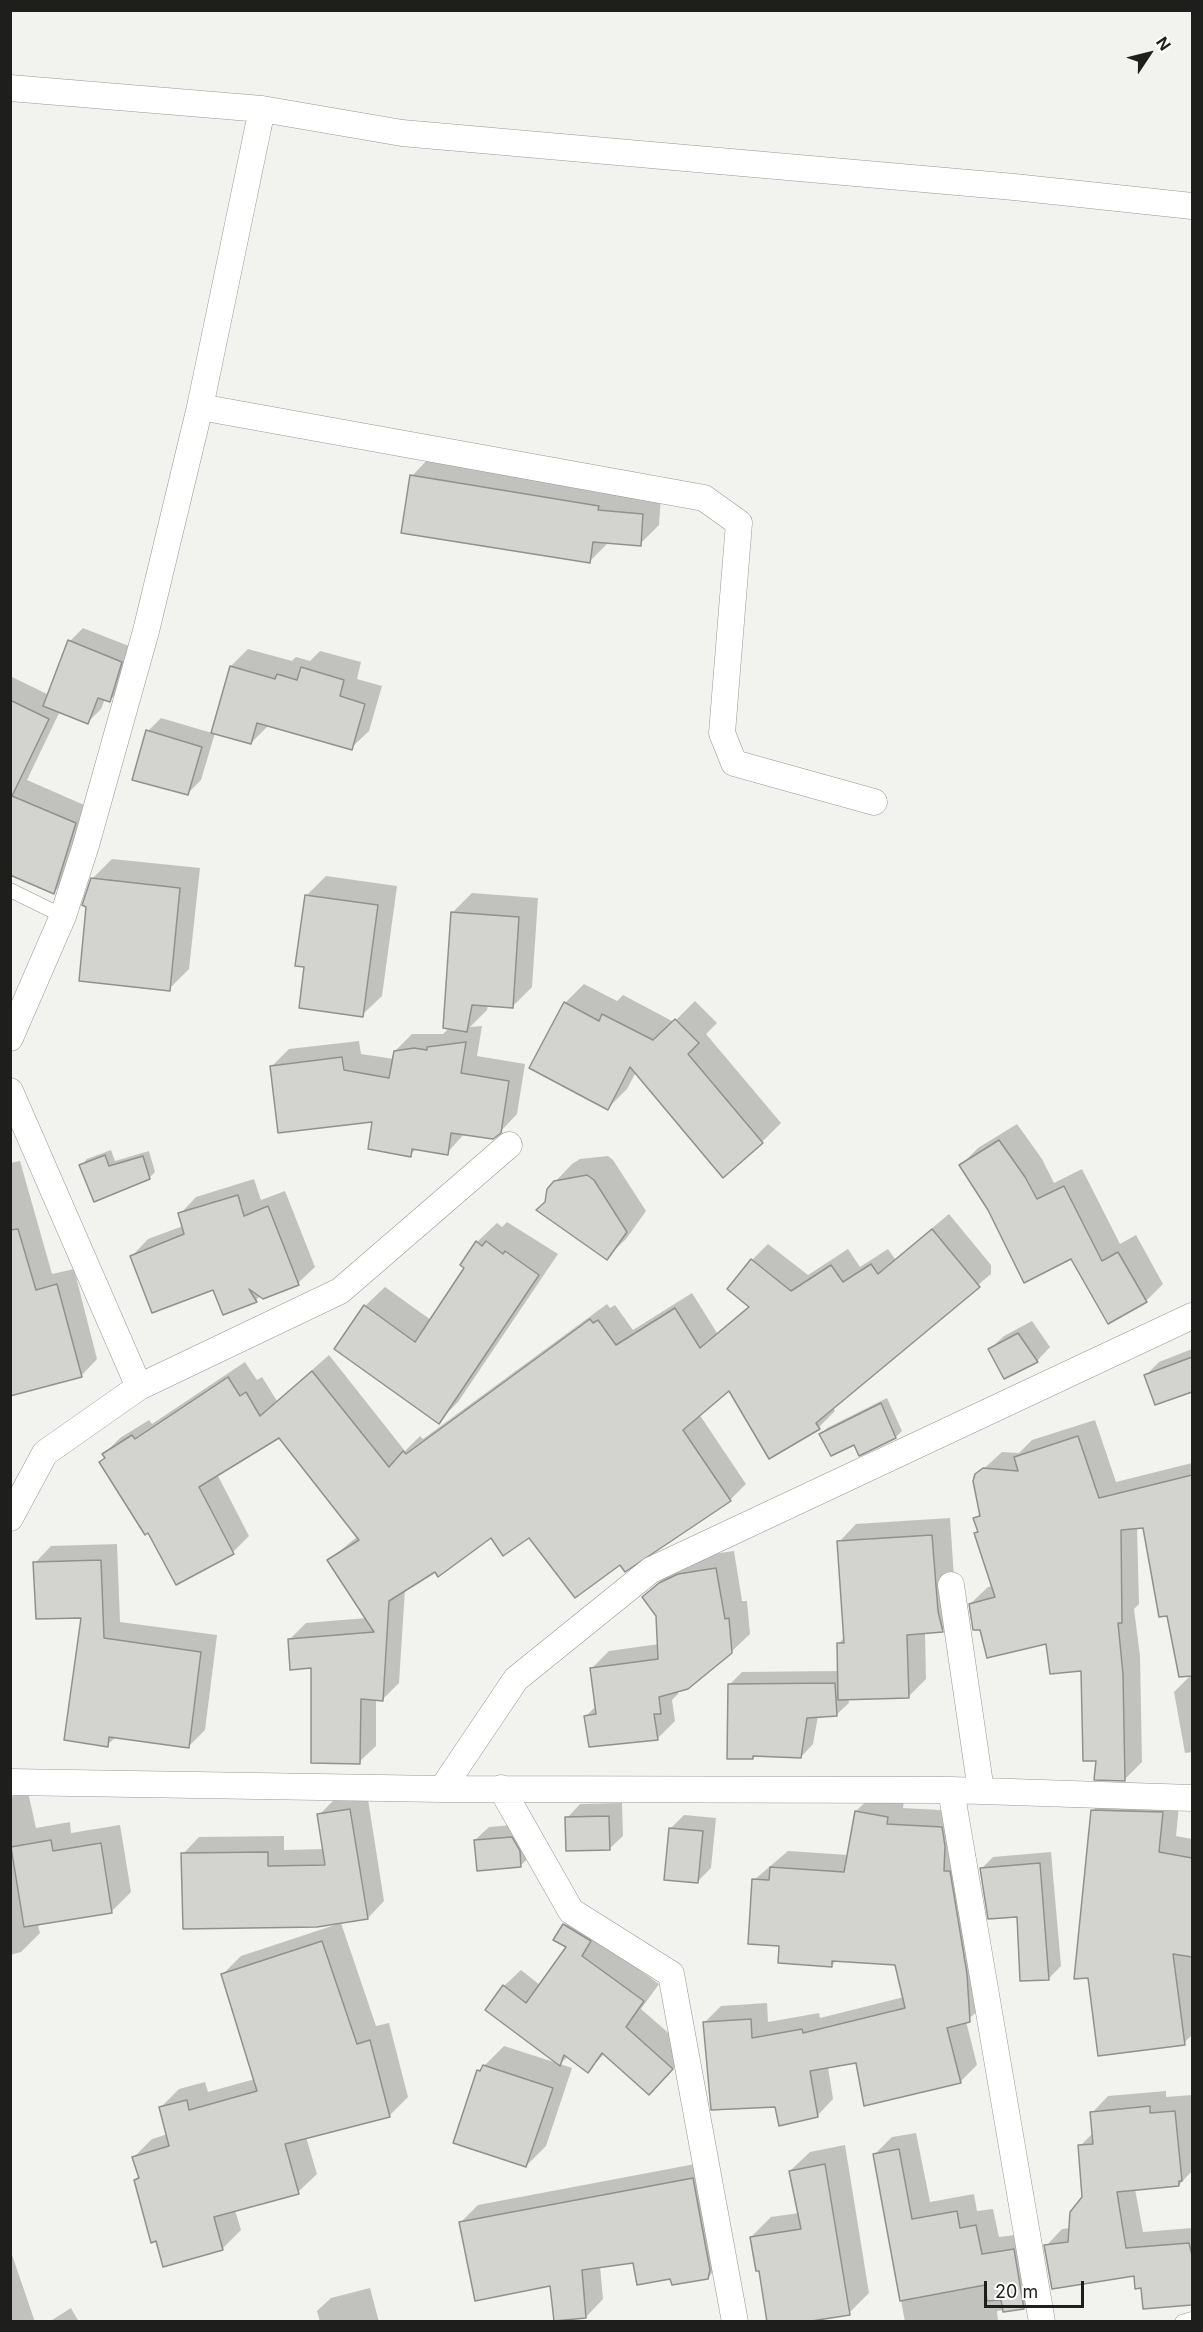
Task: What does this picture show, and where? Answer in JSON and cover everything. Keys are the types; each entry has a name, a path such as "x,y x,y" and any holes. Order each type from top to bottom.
{"street":[{"path":"10,88 262,109 402,133 1014,187 1192,206"},
{"path":"10,1038 63,916 146,632 200,407 262,109"},
{"path":"200,407 704,498 739,523 722,733 734,764 874,802"},
{"path":"10,1091 139,1387"},
{"path":"10,1518 45,1453 139,1387 340,1291 509,1145"},
{"path":"442,1789 516,1679 651,1570 1192,1316"},
{"path":"951,1585 981,1791"},
{"path":"10,1782 442,1789 951,1790 1192,1798"},
{"path":"501,1788 571,1911 671,1974 735,2322"},
{"path":"951,1790 1042,2322"}],"lane":[{"path":"10,890 63,916"},
{"path":"1182,2322 1192,2319"}],"building":[{"path":"410,475 599,506 598,510 643,514 641,546 593,542 590,563 401,533"},
{"path":"68,640 122,662 110,702 98,698 88,724 43,706"},
{"path":"230,666 275,679 277,674 297,680 301,667 344,680 340,696 365,704 352,750 257,723 251,744 211,733"},
{"path":"10,700 49,719 12,796 76,823 54,894 10,875"},
{"path":"146,730 202,747 188,795 132,780"},
{"path":"91,878 180,888 170,991 79,981 86,907 82,905"},
{"path":"305,895 378,905 363,1017 299,1008 304,967 295,966"},
{"path":"451,912 519,917 513,1008 472,1005 467,1032 443,1028"},
{"path":"564,1002 599,1021 602,1014 653,1040 675,1019 699,1043 688,1054 763,1143 723,1178 630,1067 608,1110 529,1068"},
{"path":"466,1042 461,1073 509,1081 501,1133 493,1139 451,1133 448,1155 412,1149 411,1157 368,1149 372,1122 278,1133 270,1066 342,1057 344,1070 389,1078 394,1051 414,1048 427,1050 427,1047"},
{"path":"999,1140 1025,1177 1037,1199 1064,1186 1102,1261 1118,1252 1147,1302 1108,1324 1071,1259 1024,1283 988,1210 959,1165"},
{"path":"105,1155 109,1166 143,1156 150,1179 94,1202 79,1165"},
{"path":"587,1175 594,1180 627,1232 607,1260 536,1210 545,1202 547,1189 554,1181"},
{"path":"238,1195 244,1216 268,1206 299,1285 263,1299 249,1289 257,1302 223,1315 213,1290 152,1313 130,1256 184,1234 178,1213"},
{"path":"18,1229 36,1290 57,1284 82,1377 10,1396 10,1230"},
{"path":"932,1229 980,1287 816,1423 820,1429 769,1459 729,1391 683,1430 731,1501 625,1572 620,1565 575,1598 529,1538 503,1556 491,1538 438,1577 435,1572 389,1601 383,1701 361,1699 360,1764 311,1763 311,1668 290,1670 288,1639 374,1632 327,1560 359,1540 279,1438 199,1487 234,1554 176,1585 148,1533 145,1535 99,1462 105,1458 102,1454 132,1435 135,1439 228,1377 240,1396 246,1392 260,1416 312,1371 389,1467 403,1451 406,1454 590,1319 593,1323 598,1320 616,1345 675,1308 700,1348 749,1307 727,1289 751,1259 791,1291 831,1265 843,1282 871,1264 878,1274"},
{"path":"476,1241 482,1246 486,1241 503,1254 505,1251 539,1275 439,1424 334,1349 364,1305 415,1342 464,1268 460,1265"},
{"path":"1018,1333 1038,1362 1004,1379 988,1349"},
{"path":"1192,1357 1192,1392 1155,1405 1144,1375"},
{"path":"881,1403 896,1438 859,1456 854,1445 831,1456 819,1434"},
{"path":"1078,1436 1099,1498 1192,1475 1192,1676 1179,1677 1167,1616 1159,1617 1143,1528 1121,1530 1122,1623 1118,1623 1123,1674 1125,1781 1094,1780 1096,1761 1083,1761 1081,1671 1050,1674 1046,1644 987,1658 980,1630 973,1630 969,1604 995,1597 974,1533 978,1532 973,1518 980,1516 973,1481 975,1474 983,1468 1018,1471 1014,1457"},
{"path":"932,1535 938,1611 943,1632 907,1635 909,1698 838,1700 837,1643 844,1643 837,1541"},
{"path":"101,1560 104,1638 201,1652 189,1748 109,1737 108,1747 64,1740 81,1618 36,1619 33,1562"},
{"path":"716,1568 725,1619 729,1618 732,1653 688,1689 659,1697 661,1714 654,1714 658,1740 589,1747 584,1716 596,1714 590,1668 658,1659 656,1616 642,1597 659,1583 678,1574"},
{"path":"835,1683 837,1716 807,1718 801,1758 753,1756 753,1759 727,1759 728,1684"},
{"path":"350,1809 368,1919 317,1927 183,1929 181,1853 268,1852 268,1866 325,1865 317,1814"},
{"path":"1091,1810 1163,1812 1159,1852 1192,1858 1192,1957 1173,1954 1185,2045 1098,2056 1088,1978 1074,1979"},
{"path":"855,1811 888,1817 887,1824 942,1827 945,1846 944,1871 950,1871 967,1974 970,2022 947,2028 961,2083 864,2106 856,2063 810,2071 818,2117 779,2126 775,2107 711,2110 703,2022 751,2019 752,2038 802,2029 803,2033 905,2008 895,1965 832,1961 832,1967 778,1963 779,1946 748,1944 752,1879 769,1880 770,1867 844,1872"},
{"path":"609,1816 610,1850 566,1851 565,1817"},
{"path":"669,1828 703,1831 698,1883 664,1880"},
{"path":"512,1837 520,1851 521,1867 477,1871 474,1840"},
{"path":"51,1840 53,1851 101,1843 112,1913 24,1927 11,1847"},
{"path":"1040,1863 1049,1980 1020,1981 1017,1917 988,1919 980,1868"},
{"path":"563,1924 591,1941 582,1956 644,2001 626,2027 673,2069 649,2095 602,2053 588,2073 564,2055 560,2066 485,2010 503,1985 526,2003 566,1947 553,1940"},
{"path":"322,1941 357,2044 370,2040 390,2117 285,2144 299,2194 214,2217 223,2250 163,2267 156,2241 151,2243 134,2180 139,2178 132,2157 169,2146 159,2107 187,2100 189,2110 257,2091 221,1974"},
{"path":"483,2065 553,2088 526,2167 453,2143 477,2070 480,2071"},
{"path":"1150,2106 1150,2113 1175,2111 1182,2181 1179,2181 1179,2186 1117,2192 1126,2248 1189,2243 1192,2255 1192,2305 1143,2309 1141,2288 1135,2289 1134,2276 1052,2289 1044,2245 1068,2242 1070,2212 1082,2197 1078,2145 1093,2144 1090,2112"},
{"path":"899,2149 912,2219 957,2211 960,2228 976,2225 982,2254 1014,2249 1024,2309 1003,2312 1001,2300 987,2301 985,2285 900,2301 873,2154"},
{"path":"825,2164 850,2315 805,2322 767,2322 759,2271 756,2271 750,2237 801,2229 789,2171"},
{"path":"693,2178 710,2270 708,2279 672,2285 670,2279 637,2285 633,2263 582,2270 586,2318 554,2321 550,2286 475,2301 459,2222"}]}
